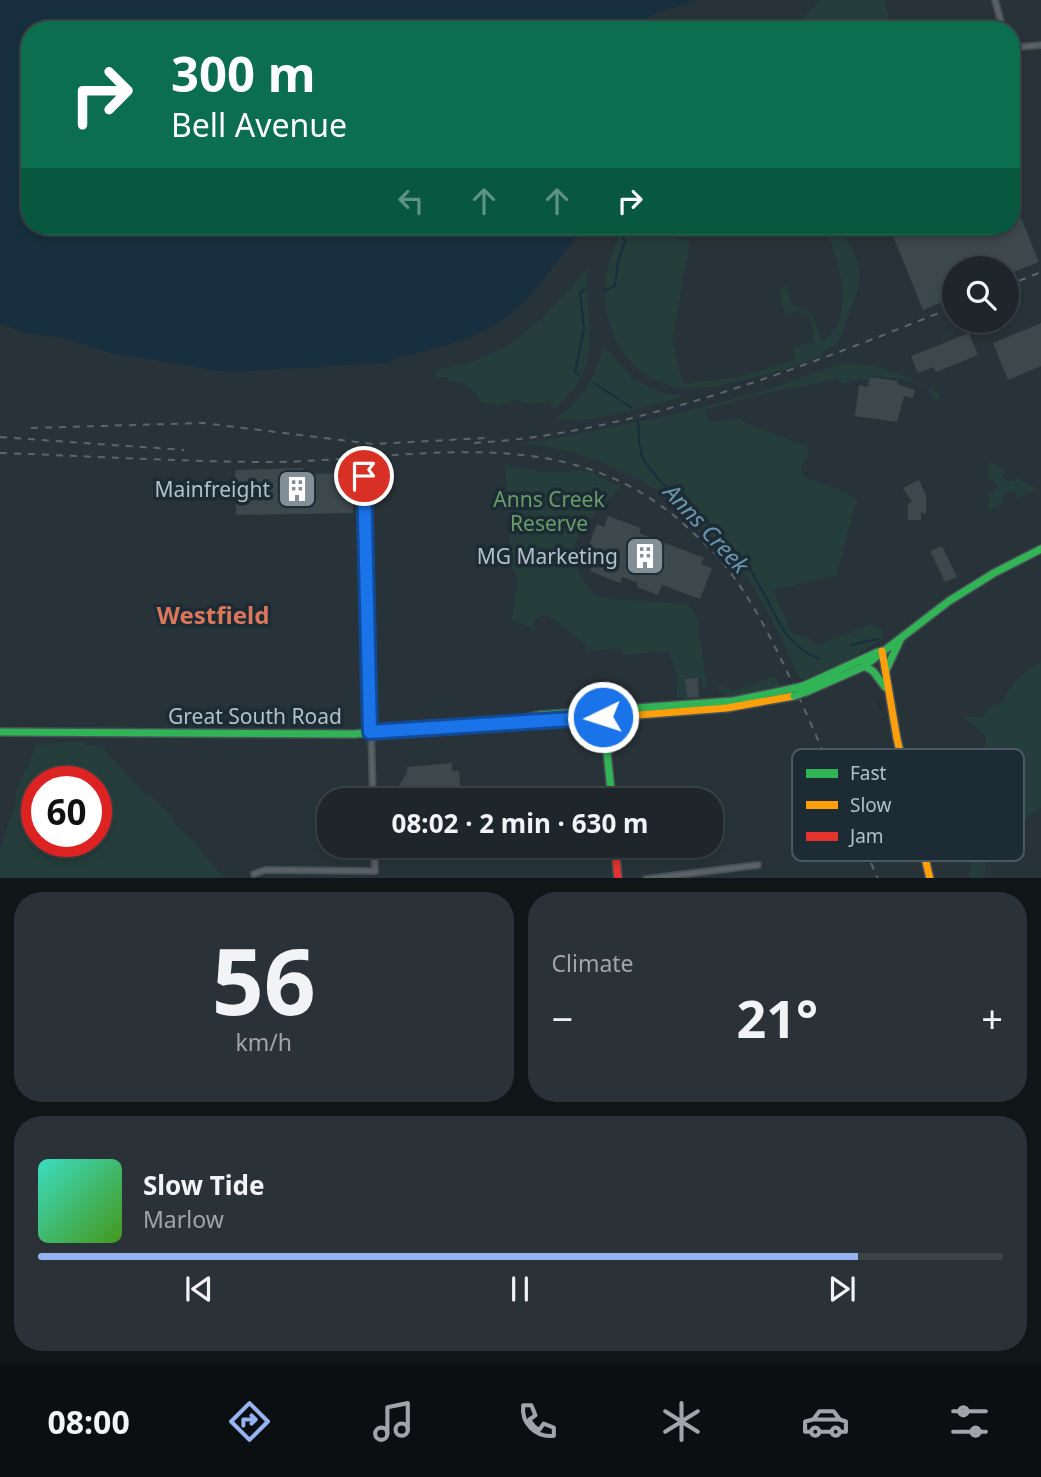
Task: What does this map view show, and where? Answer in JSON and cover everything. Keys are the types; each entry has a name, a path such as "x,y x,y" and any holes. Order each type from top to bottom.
{"main road":[{"name":"Great South Road","path":"0,732 354,734 508,722 540,715 742,707 805,689 864,666 971,586 1009,563 1041,549"},
{"path":"885,673 902,636"},
{"name":"Great South Road","path":"805,689 882,650"},
{"path":"882,650 901,749"},
{"path":"864,666 873,671 888,690"},
{"name":"Great South Road","path":"508,722 522,724 592,718 606,713"},
{"path":"604,737 606,713"},
{"path":"606,713 611,788"},
{"path":"592,718 604,737 608,753"},
{"path":"616,858 618,878"}],"street":[{"path":"996,0 1001,21"},
{"path":"1020,47 1041,45"},
{"path":"364,476 372,788"},
{"path":"254,874 265,870 375,871 374,858"},
{"path":"646,878 758,865"}],"green space":[{"path":"820,0 884,0 890,21 804,21"},
{"path":"621,235 670,235 690,242 672,340 683,384 739,377 795,360 793,347 814,342 810,317 799,311 788,313 785,317 779,289 787,286 791,304 812,314 822,342 833,331 840,318 842,287 828,235 845,235 858,265 859,281 841,336 826,351 788,368 752,378 717,386 681,387 658,381 638,369 623,352 613,333 605,289 608,266"},
{"path":"588,269 587,361 571,393 554,408 548,401 530,404 517,400 498,406 479,401 478,395 461,382 449,382 448,377 437,377 435,371 471,362 505,348 541,319"},
{"path":"602,350 608,351 631,378 661,393 683,396 599,417 566,421 555,419 586,389 596,371"},
{"path":"841,364 867,365 904,376 939,394 937,402 926,388 917,383 870,376 868,381 860,379 843,384 838,379 757,395 704,410 710,423 740,418 745,423 808,447 808,457 801,465 802,474 808,479 844,491 858,501 837,575 773,590 792,634 805,636 817,645 870,625 881,628 884,638 843,663 801,680 752,585 722,546 699,523 673,502 616,468 585,456 520,443 668,416 757,393"},
{"path":"988,461 1005,471 1003,476 1009,483 1011,480 1015,482 1017,478 1037,489 1017,498 1015,492 1005,493 1002,498 1004,504 989,510 988,493 994,493 998,484 994,483 994,480 988,480"},
{"name":"Anns Creek Reserve","path":"505,465 541,472 587,471 621,487 592,517 578,537 574,554 579,571 588,587 601,598 688,604 697,617 707,688 702,688 701,678 685,679 687,698 677,698 676,671 668,651 623,655 622,648 587,651 586,644 546,614 536,618 532,628 512,620 518,576 512,568"},
{"path":"1041,663 1041,808 1024,820 1024,749 985,749 985,735 962,716 983,718 987,710 1003,702 1010,689 1028,670"},
{"path":"775,677 781,687 745,696 727,695 720,691 716,684 735,690"},
{"path":"84,741 85,745 101,746 144,794 171,815 174,824 188,836 224,878 0,878 0,851 21,780 21,857 112,857 112,766 27,766 35,745"},
{"path":"971,861 986,861 984,878 969,878"}],"water":[{"path":"0,0 697,0 655,14 644,21 21,21 21,235 579,235 520,306 490,328 388,363 227,372 111,353 59,337 24,333 0,323"}],"building":[{"path":"1020,216 1039,262 1019,270 1019,256 942,256 942,302 923,310 893,235 1020,235"},
{"path":"1041,323 1041,366 1008,380 993,343"},
{"path":"969,333 978,355 936,372 933,367 918,373 911,356"},
{"path":"870,377 898,381 897,384 915,390 913,398 904,396 897,422 855,416 859,385 868,387"},
{"name":"Mainfreight","path":"303,468 303,474 358,473 358,504 353,504 353,513 236,515 235,470"},
{"path":"919,480 926,496 926,514 921,512 921,520 908,520 908,504 912,502 903,488"},
{"name":"MG Marketing","path":"608,516 641,528 639,533 704,558 701,564 712,568 700,599 662,585 658,595 637,587 638,583 622,577 620,583 590,571 595,558 585,555 597,524 604,527"},
{"path":"942,546 957,577 945,582 930,551"},
{"path":"698,678 699,697 687,698 685,679"},
{"path":"452,763 452,771 459,771 460,788 399,788 407,767"}],"waterway":[{"name":"Anns Creek","path":"604,291 615,286 625,241 622,235"},
{"name":"Anns Creek","path":"579,375 575,372 584,329 580,292 586,290"},
{"name":"Anns Creek","path":"594,383 632,408"},
{"name":"Anns Creek","path":"637,421 641,454 655,475 708,522 743,560 792,641 819,659"},
{"name":"Anns Creek","path":"851,645 878,639"},
{"name":"Anns Creek","path":"878,700 880,709"}],"railway":[{"path":"1019,281 1041,272"},
{"path":"474,443 534,437 657,412 779,374 942,312"},
{"path":"31,428 203,423 373,444 485,438"},
{"path":"0,437 184,450"},
{"path":"0,453 273,462 437,453 491,453 543,458 593,471 642,493 688,528 718,557 751,602 771,639 821,749"},
{"path":"870,861 878,878"}],"traffic: fast":[{"path":"806,692 863,667 949,601 994,573 1041,549"},
{"path":"886,670 900,640"},
{"path":"803,686 878,652"},
{"path":"864,666 873,671 885,687"},
{"path":"791,689 803,686"},
{"path":"0,732 354,734 508,722 540,715 733,701 791,689"},
{"path":"794,696 806,692"},
{"path":"608,752 609,712"},
{"path":"603,714 611,788"}],"traffic: slow":[{"path":"882,651 899,749"},
{"path":"512,722 535,723 727,708 794,696"},
{"path":"592,718 604,737"},
{"path":"926,861 930,878"}],"traffic: jam":[{"path":"616,858 618,878"}],"place":[{"name":"Mainfreight","path":"297,489"},
{"name":"MG Marketing","path":"645,556"}],"district":[{"name":"Westfield","path":"213,614"}],"route":[{"path":"364,476 370,732 603,717"}]}
